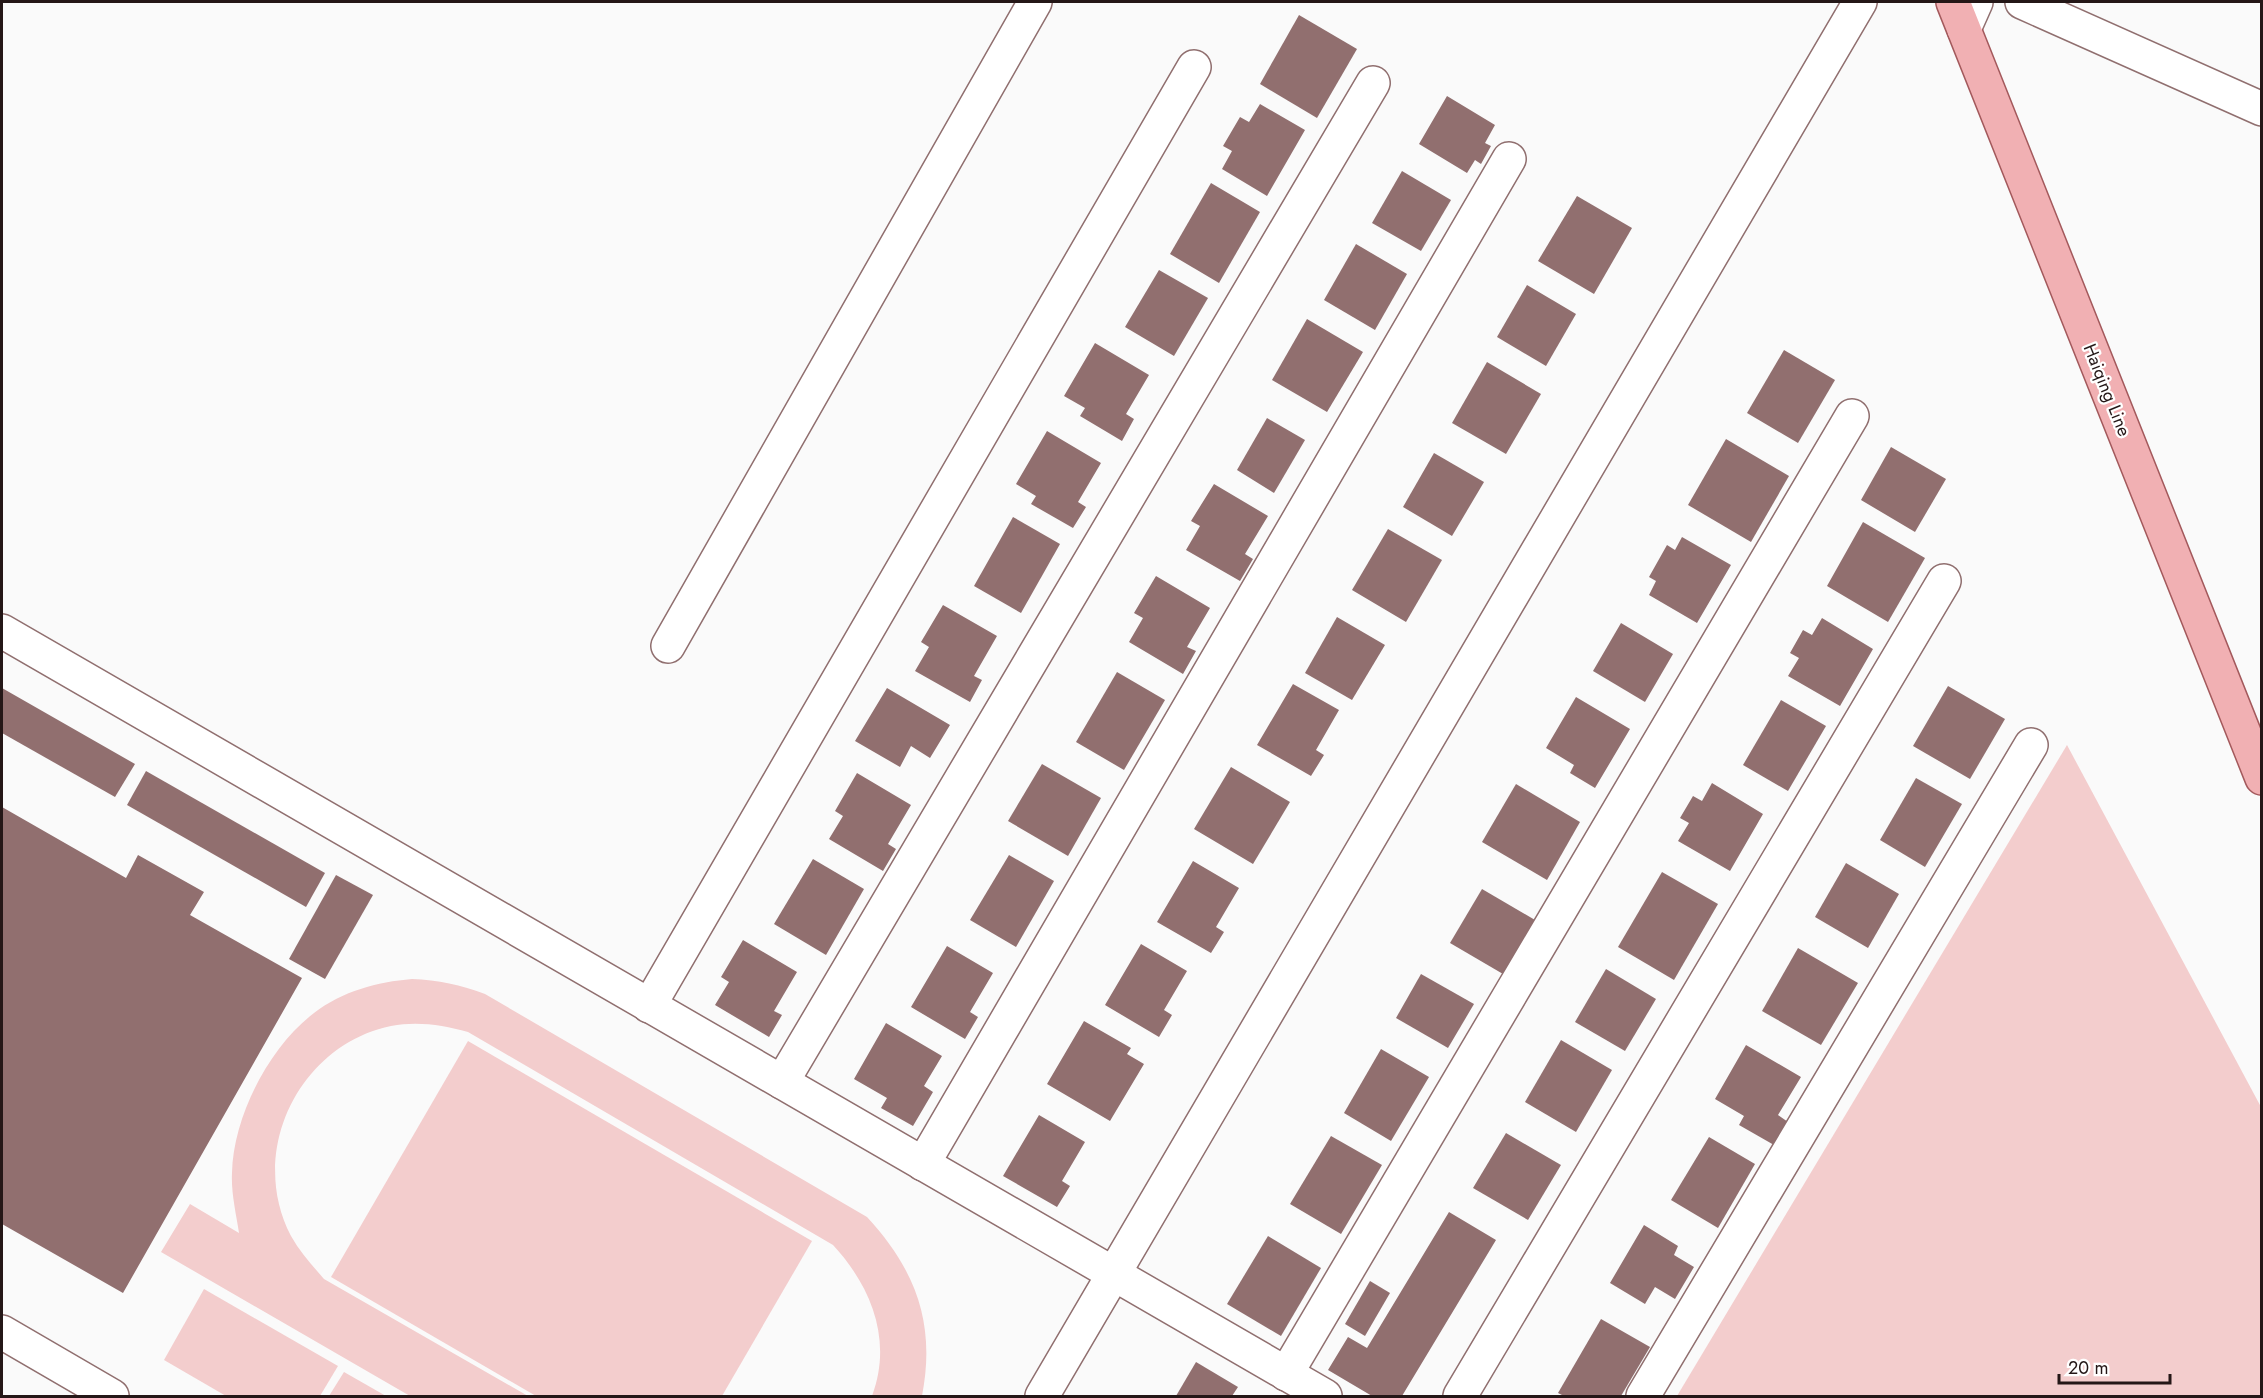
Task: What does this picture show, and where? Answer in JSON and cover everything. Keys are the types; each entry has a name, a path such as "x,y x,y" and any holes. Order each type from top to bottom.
{"main road":[{"name":"Haiqing Line","path":"1965,11 2262,778"}],"street":[{"path":"668,646 1035,2"},
{"path":"1042,1396 1860,2"},
{"path":"2022,2 2262,109"},
{"path":"650,1006 1194,67"},
{"path":"782,1082 1373,83"},
{"path":"923,1164 1509,159"},
{"path":"1286,1374 1852,416"},
{"path":"1460,1396 1944,581"},
{"path":"2,631 1325,1396"},
{"path":"1643,1396 2031,745"},
{"path":"2,1332 112,1396"}],"shaded area":[{"path":"2067,745 2261,1107 2261,1396 1677,1396"},
{"path":"412,979 431,980 485,994 867,1217 898,1257 910,1278 918,1299 924,1322 926,1345 926,1370 922,1396 872,1396 878,1375 880,1355 875,1315 858,1278 833,1245 468,1032 449,1027 430,1024 391,1026 358,1037 330,1055 307,1079 290,1107 279,1138 275,1170 279,1204 291,1236 324,1279 528,1396 410,1396 161,1252 190,1204 239,1233 232,1180 234,1151 239,1129 256,1085 282,1044 314,1013 349,993 386,982"},
{"path":"468,1041 812,1241 722,1396 536,1396 331,1277"},
{"path":"204,1289 338,1366 320,1396 226,1396 164,1360"},
{"path":"344,1372 386,1396 329,1396"}],"building":[{"path":"1299,15 1357,49 1317,118 1260,84"},
{"path":"1447,96 1495,125 1485,143 1491,146 1481,164 1475,160 1467,173 1419,144"},
{"path":"1260,104 1305,130 1267,196 1222,169 1232,151 1223,146 1240,117 1249,122"},
{"path":"1402,171 1451,200 1421,251 1372,223"},
{"path":"1211,183 1260,212 1219,283 1170,254"},
{"path":"1577,196 1632,228 1594,294 1538,261"},
{"path":"1356,244 1407,274 1375,330 1324,300"},
{"path":"1159,270 1208,298 1174,356 1125,327"},
{"path":"1527,285 1576,314 1546,366 1497,337"},
{"path":"1307,319 1363,352 1327,412 1272,380"},
{"path":"1095,343 1149,375 1126,414 1134,419 1122,441 1080,416 1085,408 1064,396"},
{"path":"1784,350 1835,380 1798,443 1747,413"},
{"path":"1487,362 1541,394 1506,454 1452,423"},
{"path":"1267,418 1305,440 1274,493 1237,470"},
{"path":"1047,431 1101,463 1078,502 1086,507 1073,528 1031,504 1036,496 1016,484"},
{"path":"1726,439 1789,476 1751,542 1688,505"},
{"path":"1891,447 1946,479 1915,532 1861,500"},
{"path":"1434,453 1484,482 1452,536 1403,507"},
{"path":"1214,484 1268,516 1245,554 1253,559 1240,581 1186,550 1200,526 1191,521"},
{"path":"1013,517 1060,544 1021,613 974,586"},
{"path":"1863,522 1925,558 1888,622 1827,586"},
{"path":"1388,529 1442,560 1406,622 1352,590"},
{"path":"1682,537 1731,565 1697,623 1649,595 1656,581 1649,577 1667,545 1675,550"},
{"path":"1156,576 1210,608 1187,647 1196,651 1183,674 1129,642 1143,618 1134,613"},
{"path":"943,605 997,636 974,676 982,680 970,702 915,671 929,647 921,642"},
{"path":"1337,617 1385,645 1352,700 1305,673"},
{"path":"1822,618 1873,649 1840,706 1788,676 1799,658 1790,653 1803,630 1812,635"},
{"path":"1621,623 1673,654 1645,702 1593,671"},
{"path":"1117,672 1165,700 1124,770 1076,742"},
{"path":"1293,684 1339,710 1316,750 1324,755 1311,776 1257,745"},
{"path":"1948,686 2005,719 1970,779 1913,746"},
{"path":"2,688 135,764 115,797 2,733"},
{"path":"887,688 950,725 930,758 911,746 900,767 855,741"},
{"path":"1576,697 1630,729 1595,788 1570,773 1574,765 1546,748"},
{"path":"1781,700 1826,726 1788,791 1743,765"},
{"path":"1042,764 1101,798 1068,856 1008,821"},
{"path":"1231,767 1290,802 1253,864 1194,829"},
{"path":"146,771 325,873 306,907 127,805"},
{"path":"857,773 911,805 888,844 896,849 883,871 829,839 843,816 835,811"},
{"path":"1916,778 1962,804 1925,867 1880,840"},
{"path":"1712,783 1763,814 1730,871 1678,841 1689,823 1680,818 1693,796 1702,801"},
{"path":"1516,784 1580,822 1547,880 1482,842"},
{"path":"2,807 126,878 138,855 204,892 190,915 302,978 123,1293 2,1224"},
{"path":"1009,855 1054,881 1016,947 970,920"},
{"path":"813,859 864,889 826,955 774,924"},
{"path":"1193,861 1239,888 1216,927 1224,932 1211,953 1157,922"},
{"path":"1846,863 1899,894 1868,948 1815,917"},
{"path":"1662,872 1718,904 1674,980 1618,947"},
{"path":"336,875 373,895 325,979 289,959"},
{"path":"1482,889 1535,920 1503,974 1450,943"},
{"path":"743,940 797,972 774,1011 782,1015 769,1037 715,1005 729,982 721,977"},
{"path":"1141,944 1187,971 1164,1010 1172,1015 1159,1037 1105,1005"},
{"path":"947,946 993,973 970,1012 978,1017 965,1039 911,1007"},
{"path":"1798,948 1858,983 1821,1045 1762,1011"},
{"path":"1606,969 1656,999 1625,1051 1575,1022"},
{"path":"1421,974 1474,1004 1448,1048 1396,1018"},
{"path":"1084,1021 1131,1048 1127,1054 1144,1064 1110,1121 1047,1084"},
{"path":"886,1023 942,1056 924,1086 933,1092 913,1126 881,1108 887,1098 854,1079"},
{"path":"1561,1040 1612,1070 1576,1132 1525,1102"},
{"path":"1746,1045 1801,1077 1778,1115 1788,1122 1774,1145 1739,1125 1744,1116 1715,1099"},
{"path":"1381,1049 1429,1077 1391,1141 1344,1113"},
{"path":"1039,1115 1085,1142 1062,1181 1070,1186 1057,1207 1003,1176"},
{"path":"1506,1133 1561,1165 1528,1220 1473,1188"},
{"path":"1331,1136 1382,1165 1341,1234 1290,1204"},
{"path":"1709,1137 1755,1164 1718,1228 1671,1200"},
{"path":"1449,1212 1496,1240 1402,1396 1372,1396 1328,1370 1348,1337 1367,1348"},
{"path":"1644,1225 1678,1246 1674,1255 1694,1267 1675,1299 1655,1287 1645,1304 1610,1283"},
{"path":"1268,1236 1321,1268 1281,1336 1227,1304"},
{"path":"1370,1281 1390,1293 1365,1336 1345,1324"},
{"path":"1601,1319 1650,1347 1621,1396 1564,1396 1558,1393"},
{"path":"1196,1362 1238,1387 1232,1396 1176,1396"}]}
